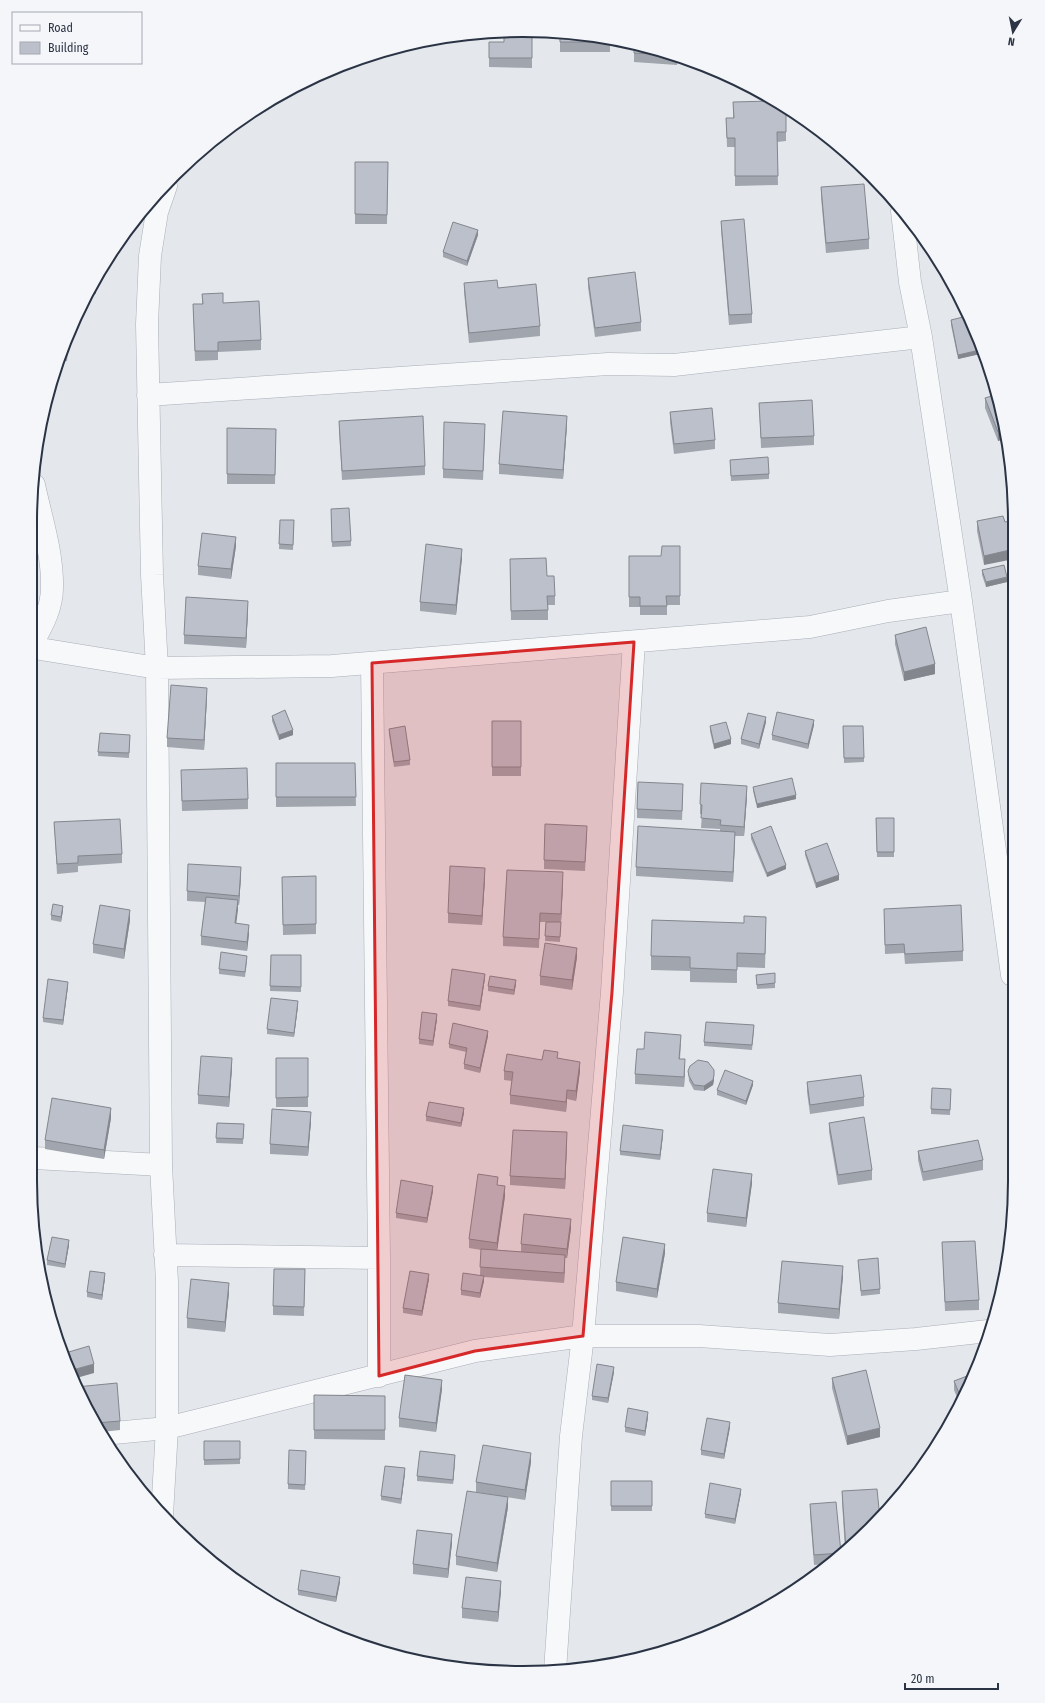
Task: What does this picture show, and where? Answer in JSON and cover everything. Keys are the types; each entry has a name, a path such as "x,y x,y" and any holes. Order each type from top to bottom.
{"street":[{"path":"162,196 157,212 150,256 146,324 152,575 157,668 161,1165 165,1255 167,1428 162,1507"},
{"path":"906,225 910,282 921,337 961,601 1008,945"},
{"path":"148,395 608,364 674,365 921,337"},
{"path":"37,634 46,618 52,589 50,560 38,502"},
{"path":"37,648 157,668 332,666 810,627 888,611 961,601"},
{"path":"555,1665 571,1436 583,1336 612,992 634,642"},
{"path":"372,663 379,1376"},
{"path":"37,1158 161,1165"},
{"path":"165,1255 379,1258"},
{"path":"109,1433 167,1428 475,1351 583,1336 700,1336 830,1345 916,1339 984,1331"}],"highlighted area":[{"path":"634,642 612,992 583,1336 475,1351 379,1376 372,663"}],"building":[{"path":"532,37 532,58 489,58 489,42 504,42 504,38"},
{"path":"560,39 592,42 560,42"},
{"path":"634,50 647,54 634,53"},
{"path":"764,101 786,115 786,132 777,132 778,176 735,176 735,138 727,138 726,118 734,118 733,102"},
{"path":"355,162 388,162 387,215 355,214"},
{"path":"864,184 869,239 826,243 821,187"},
{"path":"744,219 752,314 729,315 721,221"},
{"path":"453,222 478,230 467,261 443,252"},
{"path":"635,272 641,322 595,328 588,278"},
{"path":"497,280 498,288 536,284 540,326 469,333 464,283"},
{"path":"223,293 223,303 259,301 261,340 218,342 218,351 195,351 193,304 203,304 202,294"},
{"path":"962,317 976,351 958,355 951,320"},
{"path":"991,396 999,428 1000,431 998,432 985,398"},
{"path":"812,400 814,436 761,438 759,403"},
{"path":"712,408 715,440 674,444 670,412"},
{"path":"503,411 567,416 563,470 499,464"},
{"path":"423,416 425,466 342,471 339,421"},
{"path":"444,422 485,424 483,471 443,469"},
{"path":"227,428 276,429 275,475 227,474"},
{"path":"768,457 769,474 731,476 730,460"},
{"path":"349,508 351,541 332,542 331,509"},
{"path":"1003,516 1005,522 1008,521 1008,550 984,556 977,521"},
{"path":"280,520 294,520 293,545 279,544"},
{"path":"202,533 236,537 231,569 198,566"},
{"path":"426,544 462,549 456,605 420,602"},
{"path":"662,546 680,546 680,596 666,596 667,606 640,606 640,597 629,597 629,556 661,556"},
{"path":"546,558 547,576 554,576 555,596 547,596 548,610 511,611 510,559"},
{"path":"1004,565 1007,577 986,582 982,570"},
{"path":"186,597 248,601 246,638 184,635"},
{"path":"926,627 935,664 904,672 895,635"},
{"path":"171,685 207,688 204,740 167,738"},
{"path":"285,710 293,730 279,735 272,716"},
{"path":"777,712 814,720 808,744 772,735"},
{"path":"748,713 766,717 759,744 741,739"},
{"path":"492,721 521,721 521,767 492,767"},
{"path":"726,722 731,739 714,744 710,726"},
{"path":"405,726 410,760 394,762 389,729"},
{"path":"843,726 863,726 864,758 844,758"},
{"path":"100,733 130,735 129,753 98,752"},
{"path":"276,763 355,763 356,797 276,797"},
{"path":"247,768 248,799 182,801 181,770"},
{"path":"792,778 796,795 757,804 753,787"},
{"path":"638,782 683,784 682,811 637,809"},
{"path":"701,783 747,786 744,827 720,825 721,820 701,818"},
{"path":"876,818 894,818 894,852 877,852"},
{"path":"120,819 122,854 78,856 78,863 57,864 54,822"},
{"path":"545,824 587,826 585,862 544,860"},
{"path":"638,826 735,832 733,872 636,867"},
{"path":"771,826 786,865 767,873 751,834"},
{"path":"827,843 839,875 816,883 805,851"},
{"path":"188,864 241,867 239,896 187,891"},
{"path":"450,866 485,868 482,916 448,913"},
{"path":"507,870 563,872 561,914 540,913 539,939 503,937"},
{"path":"316,876 316,924 283,925 282,877"},
{"path":"206,897 238,900 235,923 249,925 247,942 201,936"},
{"path":"53,904 63,906 61,917 51,915"},
{"path":"100,905 130,910 124,949 93,944"},
{"path":"961,905 963,951 905,954 904,944 885,945 884,909"},
{"path":"744,916 766,917 765,954 737,953 737,970 690,968 690,957 651,956 652,920 744,923"},
{"path":"546,922 561,922 560,937 545,936"},
{"path":"545,943 577,948 572,980 540,976"},
{"path":"221,952 247,956 245,972 219,969"},
{"path":"271,955 301,955 301,987 270,986"},
{"path":"452,969 485,974 480,1006 448,1001"},
{"path":"775,973 775,983 757,985 756,975"},
{"path":"490,976 516,980 514,990 488,986"},
{"path":"48,979 68,982 63,1020 43,1018"},
{"path":"271,998 298,1001 294,1033 267,1029"},
{"path":"422,1012 437,1014 433,1041 419,1039"},
{"path":"706,1022 754,1025 752,1045 704,1042"},
{"path":"453,1023 488,1031 480,1068 464,1064 467,1048 449,1044"},
{"path":"645,1032 681,1035 679,1059 685,1059 684,1077 635,1074 637,1049 644,1049"},
{"path":"544,1050 558,1052 557,1058 580,1062 576,1091 567,1090 566,1102 510,1095 513,1072 504,1071 507,1054 542,1060"},
{"path":"201,1056 232,1058 229,1097 198,1095"},
{"path":"276,1058 308,1058 308,1097 276,1098"},
{"path":"698,1060 708,1062 714,1070 713,1080 704,1086 694,1085 689,1076 688,1071 690,1066"},
{"path":"725,1070 753,1081 746,1101 717,1090"},
{"path":"861,1075 864,1097 810,1105 807,1082"},
{"path":"932,1088 951,1089 950,1110 931,1109"},
{"path":"52,1098 111,1108 104,1150 45,1140"},
{"path":"429,1102 464,1108 461,1123 426,1116"},
{"path":"272,1109 311,1112 308,1147 270,1144"},
{"path":"864,1117 872,1170 838,1175 829,1123"},
{"path":"217,1123 244,1124 243,1139 216,1138"},
{"path":"623,1125 663,1130 660,1155 620,1151"},
{"path":"513,1130 567,1132 565,1179 510,1176"},
{"path":"978,1140 983,1160 923,1172 918,1151"},
{"path":"713,1169 752,1174 746,1218 707,1213"},
{"path":"478,1174 498,1177 497,1185 505,1186 497,1243 469,1239"},
{"path":"401,1180 433,1186 427,1218 396,1213"},
{"path":"524,1214 571,1219 567,1249 521,1244"},
{"path":"52,1237 69,1240 65,1264 47,1260"},
{"path":"623,1237 665,1244 657,1289 616,1282"},
{"path":"975,1241 979,1300 945,1302 942,1242"},
{"path":"481,1249 565,1255 564,1273 480,1267"},
{"path":"878,1258 880,1289 861,1291 858,1260"},
{"path":"782,1261 843,1266 839,1309 778,1303"},
{"path":"274,1269 305,1269 304,1307 273,1306"},
{"path":"90,1271 105,1273 102,1295 87,1292"},
{"path":"410,1271 429,1274 422,1311 403,1308"},
{"path":"463,1273 484,1276 480,1293 461,1290"},
{"path":"191,1279 229,1283 225,1322 187,1318"},
{"path":"89,1346 94,1364 75,1369 69,1352"},
{"path":"597,1364 614,1367 608,1398 592,1396"},
{"path":"866,1370 880,1428 847,1436 832,1378"},
{"path":"405,1375 442,1380 436,1423 399,1418"},
{"path":"966,1376 959,1393 954,1381"},
{"path":"117,1383 120,1421 102,1423 83,1386"},
{"path":"314,1395 385,1396 385,1430 314,1430"},
{"path":"628,1408 648,1412 645,1431 625,1427"},
{"path":"707,1418 730,1422 724,1454 701,1450"},
{"path":"204,1441 240,1441 240,1459 204,1460"},
{"path":"483,1445 531,1453 525,1490 476,1482"},
{"path":"289,1450 306,1451 305,1485 288,1484"},
{"path":"420,1451 455,1455 453,1480 417,1476"},
{"path":"385,1466 405,1468 401,1499 381,1496"},
{"path":"611,1481 652,1481 652,1506 611,1506"},
{"path":"710,1483 741,1489 735,1519 705,1514"},
{"path":"877,1489 879,1510 846,1543 842,1491"},
{"path":"467,1491 508,1497 497,1563 456,1556"},
{"path":"836,1502 841,1548 834,1554 814,1555 810,1504"},
{"path":"417,1530 452,1534 448,1569 413,1564"},
{"path":"301,1570 340,1577 336,1597 298,1590"},
{"path":"466,1577 501,1581 498,1612 462,1608"}]}
